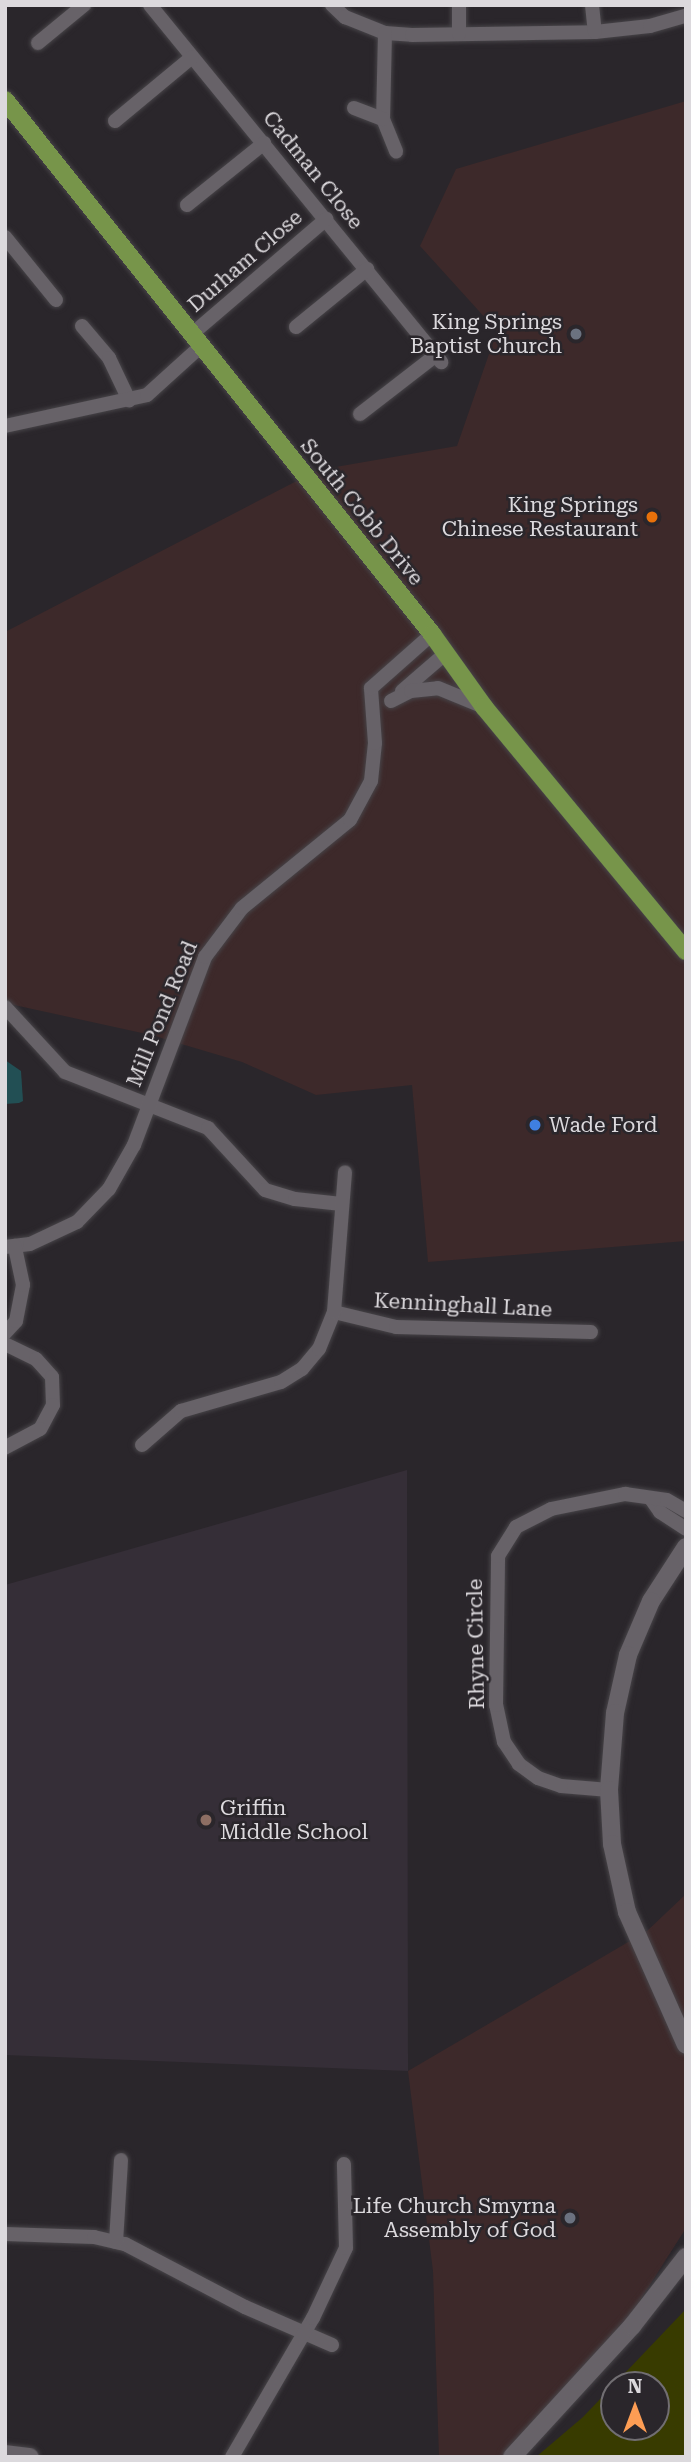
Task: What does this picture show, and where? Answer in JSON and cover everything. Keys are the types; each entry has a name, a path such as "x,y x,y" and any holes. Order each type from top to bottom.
{"main road":[{"name":"South Cobb Drive","path":"5,100 432,634 484,707 686,951"}],"street":[{"path":"38,43 84,5"},
{"name":"Cadman Close","path":"150,5 438,358 360,414"},
{"path":"332,5 345,17 385,33 595,32 650,26 686,16"},
{"path":"458,34 459,5"},
{"path":"592,5 595,32"},
{"path":"385,33 383,119 396,151"},
{"path":"115,121 192,57"},
{"path":"354,108 383,119"},
{"path":"187,205 264,143"},
{"name":"Durham Close","path":"5,426 41,420 71,408 129,400 157,390 197,340 326,219"},
{"path":"5,237 56,300"},
{"path":"296,327 367,269"},
{"path":"82,326 109,358 129,400"},
{"name":"Mill Pond Road","path":"10,1246 30,1244 77,1222 109,1189 126,1164 188,996 214,941 242,908 332,837 361,803 371,781 371,688 382,675 432,634"},
{"path":"391,701 446,653"},
{"path":"373,707 411,691 438,688 484,707"},
{"path":"5,1007 65,1072 208,1128 272,1194 342,1204"},
{"path":"142,1445 181,1411 292,1377 319,1349 334,1312 345,1172"},
{"path":"5,1333 16,1321 23,1285 10,1246"},
{"name":"Kenninghall Lane","path":"334,1312 397,1327 591,1332"},
{"path":"5,1344 36,1359 52,1377 53,1405 40,1429 5,1448"},
{"name":"Rhyne Circle","path":"609,1790 561,1786 538,1778 519,1764 504,1742 496,1705 497,1566 510,1534 532,1516 615,1495 667,1500 686,1511"},
{"path":"651,1499 660,1512 686,1529"},
{"path":"686,1547 651,1601 628,1655 615,1713 609,1790 612,1844 627,1912 686,2045"},
{"path":"116,2242 121,2160"},
{"path":"232,2457 346,2248 344,2164"},
{"path":"5,2234 116,2242 150,2254 301,2334 332,2345"},
{"path":"512,2457 632,2326 686,2257"},
{"path":"5,2454 30,2457"}],"shaded area":[{"path":"686,101 686,1241 428,1262 412,1085 316,1095 242,1062 151,1035 5,1003 5,632 318,470 457,446 497,331 420,246 456,169"},
{"name":"Griffin Middle School","path":"407,1470 408,2071 5,2055 5,1585"},
{"path":"686,1894 686,2228 625,2324 508,2457 439,2457 433,2271 408,2071 647,1931"},
{"path":"686,2309 686,2457 536,2457 600,2399 600,2441 670,2441 670,2371 627,2371"}],"water":[{"path":"5,1060 21,1071 23,1101 19,1103 5,1104"}],"place":[{"name":"King Springs Baptist Church","path":"576,334"},
{"name":"King Springs Chinese Restaurant","path":"652,517"},
{"name":"Wade Ford","path":"535,1125"},
{"name":"Griffin Middle School","path":"206,1820"},
{"name":"Life Church Smyrna Assembly of God","path":"570,2218"}]}
